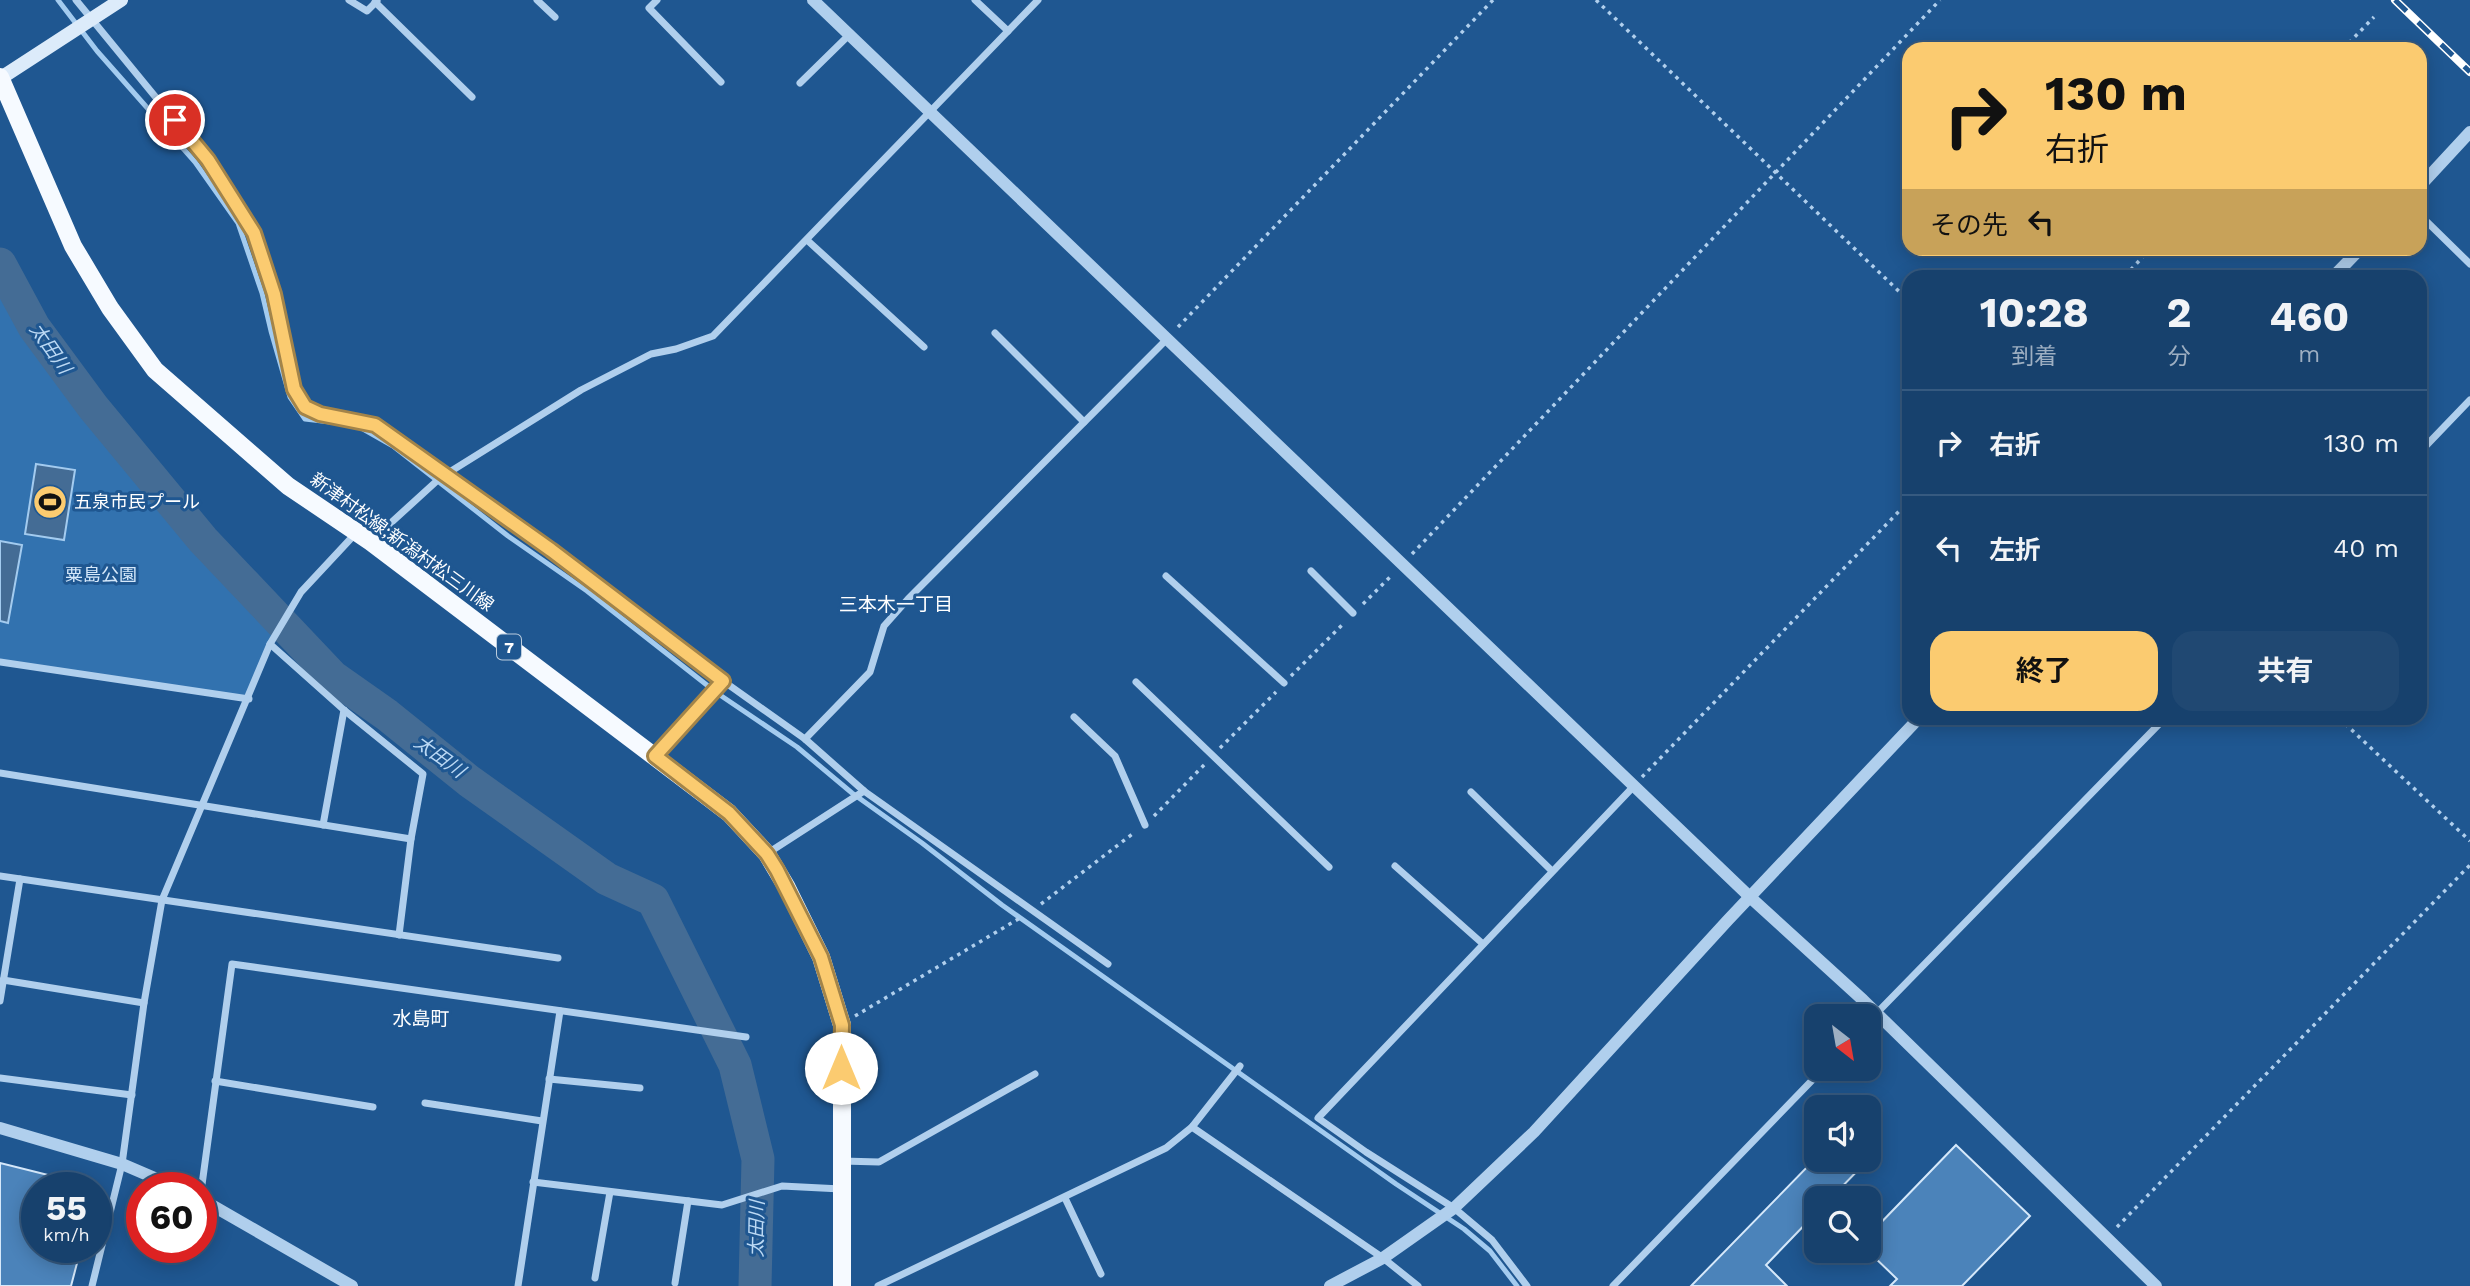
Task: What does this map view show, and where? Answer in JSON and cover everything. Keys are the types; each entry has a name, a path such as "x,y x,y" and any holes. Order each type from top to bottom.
{"main road":[{"path":"0,78 121,0"},
{"name":"新津村松線;新潟村松三川線","path":"0,78 73,246 110,308 155,369 288,486 364,537 655,756 729,813 767,854 821,957 842,1025 842,1286"}],"street":[{"path":"76,0 208,160 254,233 274,294 294,389 305,407 320,414 375,425 446,474 805,739 864,791 1108,964"},
{"path":"349,0 367,11 376,1 472,97"},
{"path":"537,0 555,17"},
{"path":"657,0 649,8 721,82"},
{"path":"813,0 1859,1004"},
{"path":"975,0 1008,31"},
{"path":"92,1286 122,1164 144,1003 162,901 270,644 301,592 364,537 446,474 581,390 651,354 676,349 713,336 1038,0"},
{"path":"800,83 849,35"},
{"path":"2427,178 2470,132"},
{"path":"2427,222 2470,264"},
{"path":"807,240 925,347"},
{"path":"2340,270 2353,256"},
{"path":"995,333 1084,422"},
{"path":"805,739 870,672 884,626 908,599 1167,339"},
{"path":"2427,446 2470,400"},
{"path":"1311,571 1353,613"},
{"path":"1166,576 1284,683"},
{"path":"270,644 423,775 411,839 399,935"},
{"path":"0,662 249,699"},
{"path":"655,756 723,681"},
{"path":"1136,682 1329,867"},
{"path":"323,825 344,710"},
{"path":"1074,717 1115,756 1145,825"},
{"path":"1330,1286 1383,1258 1454,1208 1534,1132 1912,725"},
{"path":"1881,1008 2158,725"},
{"path":"0,773 411,839"},
{"path":"1527,1286 1492,1240 1454,1208 1318,1118 1634,786"},
{"path":"767,854 864,791"},
{"path":"1471,792 1552,871"},
{"path":"1395,866 1483,944"},
{"path":"0,876 558,958"},
{"path":"0,1001 20,879"},
{"path":"204,1172 232,964 746,1037"},
{"path":"3,980 144,1003"},
{"path":"518,1286 560,1011"},
{"path":"1881,1026 2156,1286"},
{"path":"878,1286 1166,1148 1192,1127 1240,1066"},
{"path":"842,1161 880,1162 1035,1074"},
{"path":"0,1078 132,1095"},
{"path":"549,1079 640,1088"},
{"path":"215,1081 373,1107"},
{"path":"1613,1286 1810,1082"},
{"path":"425,1103 542,1121"},
{"path":"1192,1127 1383,1258 1418,1286"},
{"path":"0,1128 141,1172"},
{"path":"533,1182 722,1205 782,1186 842,1189"},
{"path":"595,1278 610,1192"},
{"path":"1065,1198 1101,1274"},
{"path":"676,1283 688,1201"},
{"path":"217,1208 350,1285"}],"path":[{"path":"1167,339 1493,0"},
{"path":"1597,0 1902,294"},
{"path":"1402,564 1940,0"},
{"path":"2350,42 2374,17"},
{"path":"2131,270 2144,256"},
{"path":"1634,786 1902,508"},
{"path":"2346,725 2470,841"},
{"path":"2106,1238 2470,865"},
{"path":"842,1025 1025,915"}],"green space":[{"name":"粟島公園","path":"0,264 34,327 93,407 203,540 249,588 280,628 249,699 0,662"}],"shaded area":[{"name":"五泉市民プール","path":"36,464 75,470 64,540 25,534"},
{"path":"0,541 22,545 8,623 0,621"}],"building":[{"path":"1956,1145 2030,1216 1962,1286 1890,1286 1897,1279 1880,1263 1881,1223"},
{"path":"0,1163 36,1172 21,1172 21,1263 77,1263 71,1286 0,1286"},
{"path":"1804,1170 1856,1172 1843,1186 1804,1186 1804,1225 1766,1265 1787,1286 1691,1286"}],"waterway":[{"path":"58,0 97,51 195,162 238,223 262,293 290,397 305,419 356,425 393,446 508,536 587,591 717,693 797,747 852,793 1002,905 1396,1184 1464,1229 1490,1251 1517,1286"},
{"name":"太田川","path":"0,264 34,327 93,407 203,540 333,677 387,715 469,781 607,879 653,900 735,1065 758,1159 755,1286"}],"railway":[{"path":"2395,0 2470,72"}],"place":[{"name":"五泉市民プール","path":"50,502"}],"district":[{"name":"三本木一丁目","path":"896,604"},
{"name":"水島町","path":"421,1018"}],"route":[{"path":"175,120 208,160 254,233 274,294 294,389 305,407 320,414 375,425 551,550 723,681 655,756 729,813 767,854 777,870 821,957 842,1025 841,1068"}]}
